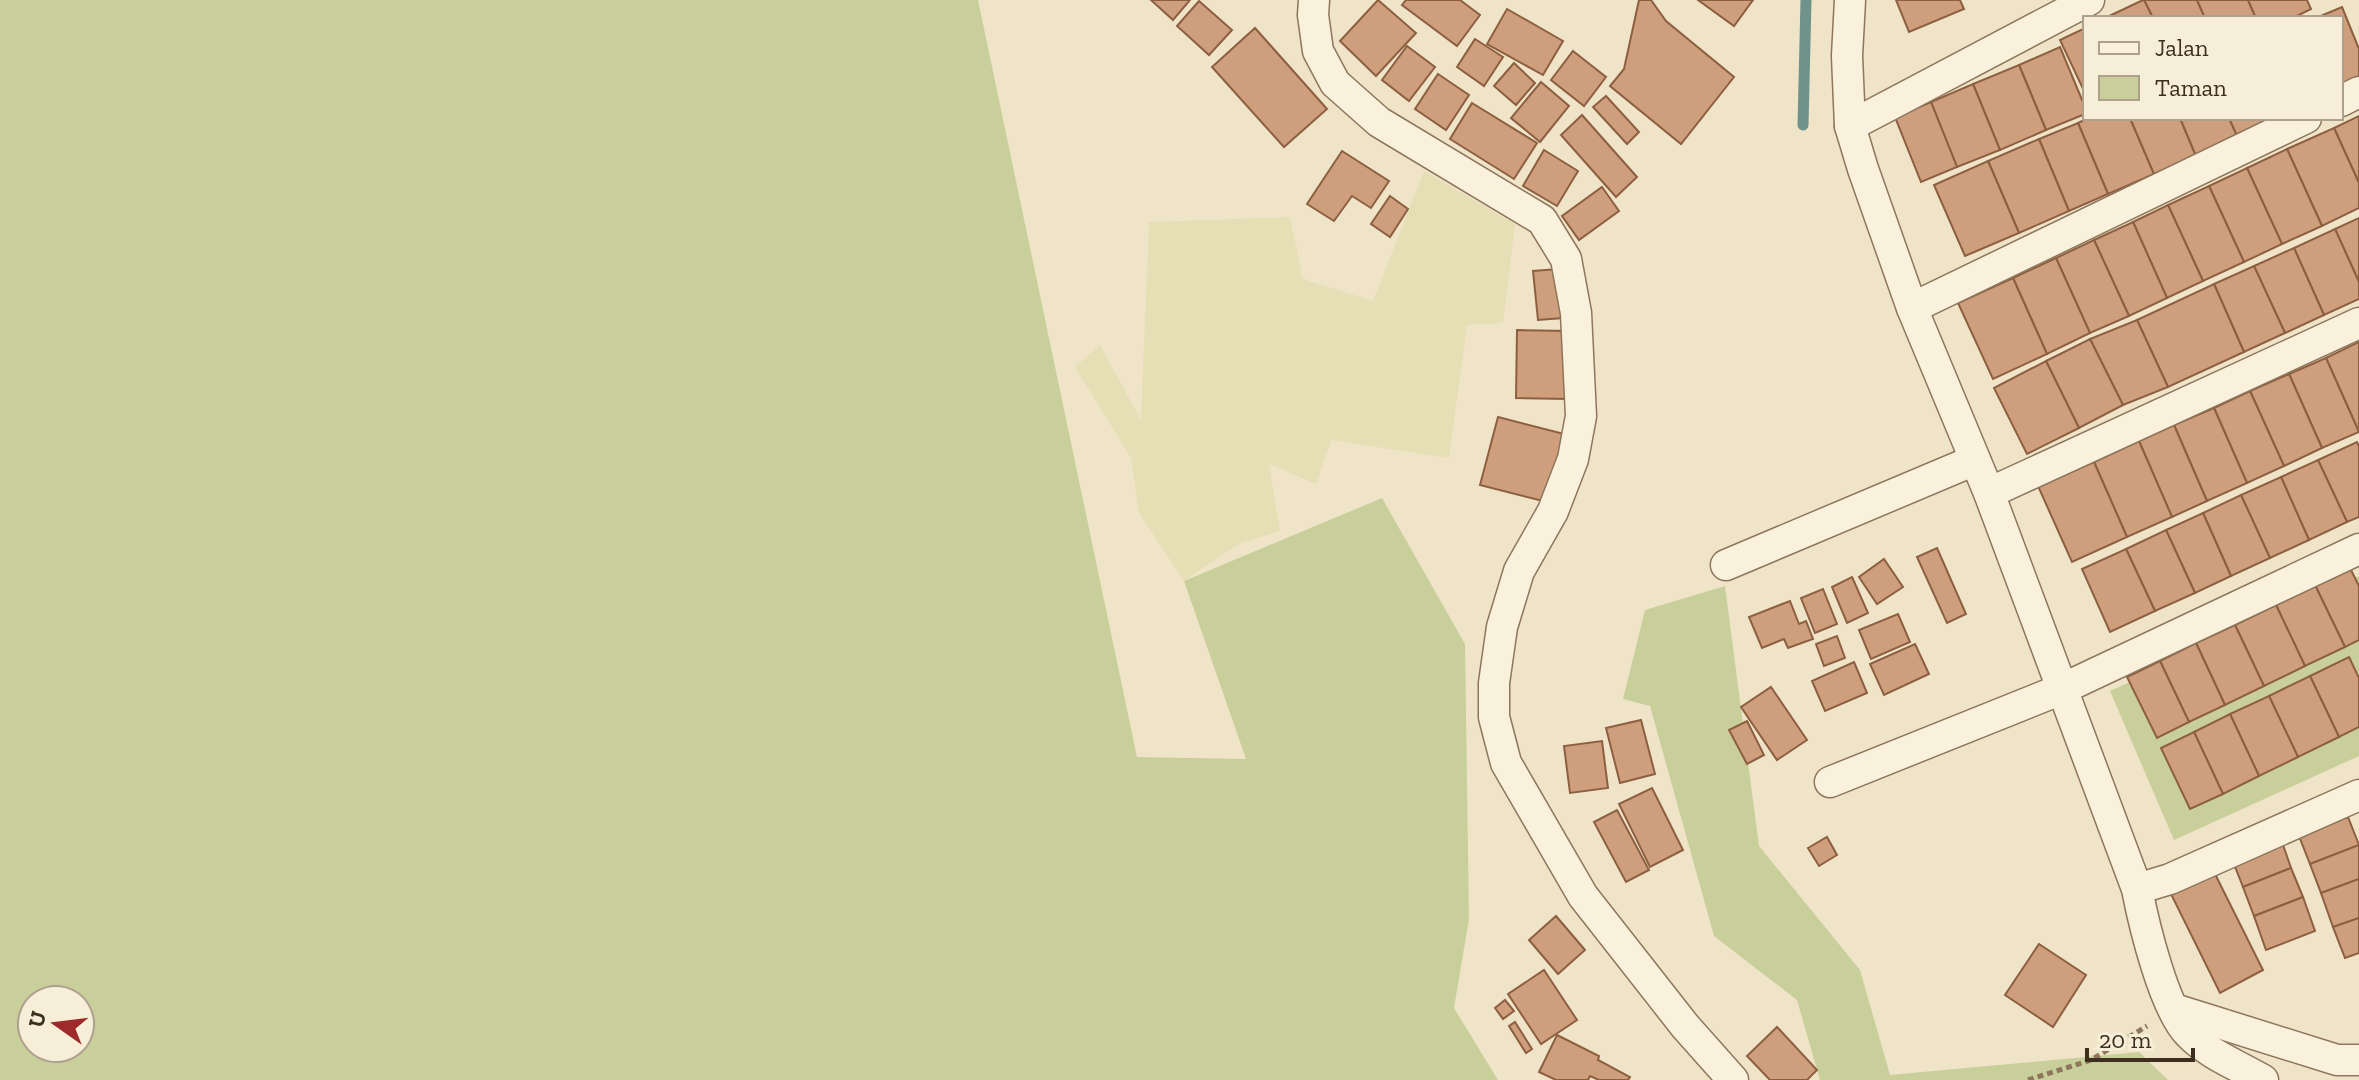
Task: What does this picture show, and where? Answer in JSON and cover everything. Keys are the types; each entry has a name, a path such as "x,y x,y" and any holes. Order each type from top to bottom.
{"street":[{"path":"1314,0 1318,51 1335,83 1379,122 1542,220 1566,259 1576,313 1581,416 1573,459 1553,511 1519,571 1502,627 1494,683 1494,717 1506,763 1519,791 1583,896 1685,1026 1733,1080"},
{"path":"1850,0 1847,56 1850,126 1912,308 1989,493 2137,889 2146,936 2174,1009 2187,1033 2203,1046 2263,1080"},
{"path":"1850,126 2089,0"},
{"path":"1912,308 2302,120"},
{"path":"1989,493 2359,323"},
{"path":"1726,565 1975,460"},
{"path":"1830,782 2062,689 2359,549"},
{"path":"2137,889 2170,879 2359,795"},
{"path":"2174,1009 2337,1060 2359,1060"}],"path":[{"path":"2028,1080 2091,1060 2174,1009"}],"shaded area":[{"path":"1424,171 1515,224 1503,323 1467,325 1449,458 1331,440 1316,484 1269,464 1280,531 1240,543 1184,581 1139,513 1131,458 1075,367 1100,345 1141,420 1149,222 1290,217 1303,279 1373,301"}],"green space":[{"path":"0,0 978,0 1137,757 1246,759 1184,581 1382,498 1465,644 1469,919 1454,1008 1498,1080 0,1080"},
{"path":"2359,576 2359,756 2174,840 2110,691"},
{"path":"1725,586 1759,846 1860,970 1890,1075 2139,1052 2168,1080 1820,1080 1797,1000 1714,936 1650,706 1623,699 1645,610"}],"building":[{"path":"1151,0 1190,0 1173,20"},
{"path":"1378,0 1416,33 1376,76 1340,41"},
{"path":"1406,0 1460,0 1480,15 1457,46 1402,5"},
{"path":"1639,0 1651,0 1666,21 1734,77 1681,144 1610,86 1624,69"},
{"path":"1698,0 1753,0 1734,26"},
{"path":"1896,0 1960,0 1964,9 1909,32"},
{"path":"2143,0 2152,16 2109,16"},
{"path":"2144,0 2197,0 2204,16 2152,16"},
{"path":"2197,0 2248,0 2255,16 2204,16"},
{"path":"2248,0 2307,0 2311,9 2297,16 2255,16"},
{"path":"1199,1 1232,30 1209,55 1177,26"},
{"path":"2342,7 2359,49 2359,87 2343,94 2343,16 2321,16"},
{"path":"1507,9 1563,41 1543,75 1487,44"},
{"path":"1255,28 1327,109 1284,147 1212,67"},
{"path":"2083,29 2083,89 2060,40"},
{"path":"1475,39 1503,57 1484,86 1457,67"},
{"path":"1407,46 1435,67 1409,101 1382,80"},
{"path":"2060,47 2083,102 2083,115 2046,130 2019,65"},
{"path":"1573,51 1606,77 1584,106 1551,80"},
{"path":"1514,63 1535,83 1516,105 1494,86"},
{"path":"2019,65 2046,130 2000,150 1973,84"},
{"path":"1438,74 1469,95 1446,130 1415,109"},
{"path":"1541,82 1569,106 1540,142 1511,118"},
{"path":"1973,84 2000,150 1957,167 1931,102"},
{"path":"1606,96 1639,132 1627,144 1593,107"},
{"path":"1931,102 1957,167 1921,182 1895,117"},
{"path":"1472,103 1537,143 1514,179 1450,139"},
{"path":"1582,115 1637,177 1616,197 1561,135"},
{"path":"2359,116 2359,183 2334,128"},
{"path":"2084,120 2131,120 2154,174 2108,194 2078,123"},
{"path":"2131,120 2181,120 2196,156 2154,174"},
{"path":"2181,120 2230,120 2238,138 2196,156"},
{"path":"2230,120 2277,120 2238,138"},
{"path":"2078,123 2108,194 2069,211 2039,139"},
{"path":"2334,128 2359,183 2359,208 2322,226 2287,149"},
{"path":"2039,139 2069,211 2019,233 1988,161"},
{"path":"2287,149 2322,226 2282,244 2247,168"},
{"path":"1544,150 1578,171 1557,206 1523,186"},
{"path":"1342,151 1389,181 1371,208 1352,196 1334,221 1307,204"},
{"path":"1988,161 2019,233 1965,256 1934,185"},
{"path":"2247,168 2282,244 2244,262 2209,186"},
{"path":"2209,186 2244,262 2203,281 2168,205"},
{"path":"1602,187 1619,211 1579,240 1562,216"},
{"path":"1390,196 1408,209 1390,237 1371,224"},
{"path":"2168,205 2203,281 2167,298 2133,222"},
{"path":"2359,218 2359,282 2335,229"},
{"path":"2133,222 2167,298 2129,316 2094,240"},
{"path":"2335,229 2359,282 2359,299 2324,315 2294,248"},
{"path":"2094,240 2129,316 2090,333 2056,258"},
{"path":"2294,248 2324,315 2285,333 2254,266"},
{"path":"2056,258 2090,333 2047,354 2013,278"},
{"path":"2254,266 2285,333 2244,352 2214,284"},
{"path":"1558,269 1563,318 1538,320 1533,271"},
{"path":"2013,278 2047,354 1993,379 1958,303"},
{"path":"2214,284 2244,352 2168,387 2137,320"},
{"path":"2137,320 2168,387 2123,405 2090,339"},
{"path":"1517,330 1569,331 1568,399 1516,398"},
{"path":"2090,339 2123,405 2079,428 2046,361"},
{"path":"2359,342 2359,432 2326,358"},
{"path":"2326,358 2359,432 2322,448 2289,374"},
{"path":"2046,361 2079,428 2027,454 1994,388"},
{"path":"2289,374 2322,448 2284,466 2250,391"},
{"path":"2250,391 2284,466 2247,483 2214,408"},
{"path":"2214,408 2247,483 2207,501 2174,425"},
{"path":"1498,417 1564,434 1547,502 1480,485"},
{"path":"2174,425 2207,501 2172,517 2139,441"},
{"path":"2139,441 2172,517 2127,537 2094,462"},
{"path":"2357,442 2359,517 2347,522 2318,460"},
{"path":"2318,460 2347,522 2309,540 2281,477"},
{"path":"2094,462 2127,537 2072,562 2038,486"},
{"path":"2281,477 2309,540 2270,558 2241,495"},
{"path":"2241,495 2270,558 2231,576 2203,513"},
{"path":"2203,513 2231,576 2195,593 2166,530"},
{"path":"2166,530 2195,593 2155,611 2126,549"},
{"path":"1937,548 1966,614 1947,623 1917,557"},
{"path":"2126,549 2155,611 2110,632 2082,569"},
{"path":"1884,559 1903,587 1877,604 1859,577"},
{"path":"2350,568 2359,586 2359,640 2345,647 2315,585"},
{"path":"1852,577 1868,613 1847,623 1832,587"},
{"path":"2315,585 2345,647 2305,666 2276,605"},
{"path":"1823,589 1837,624 1815,633 1801,598"},
{"path":"1790,601 1799,624 1806,621 1813,639 1788,648 1784,639 1762,648 1749,617"},
{"path":"2276,605 2305,666 2264,686 2235,625"},
{"path":"1898,614 1910,642 1871,659 1859,630"},
{"path":"2235,625 2264,686 2225,705 2196,643"},
{"path":"1837,636 1845,658 1824,666 1816,644"},
{"path":"2196,643 2225,705 2189,722 2160,661"},
{"path":"1915,644 1929,674 1884,695 1870,664"},
{"path":"2349,657 2359,678 2359,727 2339,737 2310,676"},
{"path":"2160,661 2189,722 2157,738 2127,677"},
{"path":"1854,662 1867,693 1825,711 1812,681"},
{"path":"2310,676 2339,737 2298,757 2269,696"},
{"path":"1771,687 1807,740 1777,760 1741,707"},
{"path":"2269,696 2298,757 2259,776 2230,714"},
{"path":"2230,714 2259,776 2223,794 2194,732"},
{"path":"1641,720 1655,774 1620,783 1606,728"},
{"path":"1747,721 1764,755 1747,764 1729,730"},
{"path":"2194,732 2223,794 2190,809 2161,748"},
{"path":"1602,741 1608,788 1570,793 1564,746"},
{"path":"1652,788 1683,850 1650,867 1619,804"},
{"path":"1617,810 1649,870 1626,882 1594,822"},
{"path":"2348,817 2359,845 2310,864 2299,836"},
{"path":"1827,837 1837,855 1819,866 1808,848"},
{"path":"2281,839 2291,868 2243,887 2232,859"},
{"path":"2359,845 2359,879 2321,893 2310,864"},
{"path":"2212,868 2263,970 2220,993 2169,890"},
{"path":"2291,868 2303,897 2254,916 2243,887"},
{"path":"2359,879 2359,918 2333,927 2321,893"},
{"path":"2303,897 2315,931 2266,950 2254,916"},
{"path":"1556,916 1585,950 1558,974 1529,940"},
{"path":"2359,918 2359,953 2345,958 2333,927"},
{"path":"2039,944 2086,975 2053,1027 2005,995"},
{"path":"1544,970 1577,1020 1541,1044 1508,994"},
{"path":"1505,1000 1514,1011 1503,1019 1495,1008"},
{"path":"1515,1022 1532,1049 1526,1053 1509,1026"},
{"path":"1777,1027 1817,1070 1807,1080 1770,1080 1747,1056"},
{"path":"1557,1035 1599,1056 1598,1060 1630,1077 1628,1080 1599,1080 1590,1076 1588,1080 1556,1080 1539,1072"}],"waterway":[{"path":"1803,125 1806,0"}]}
